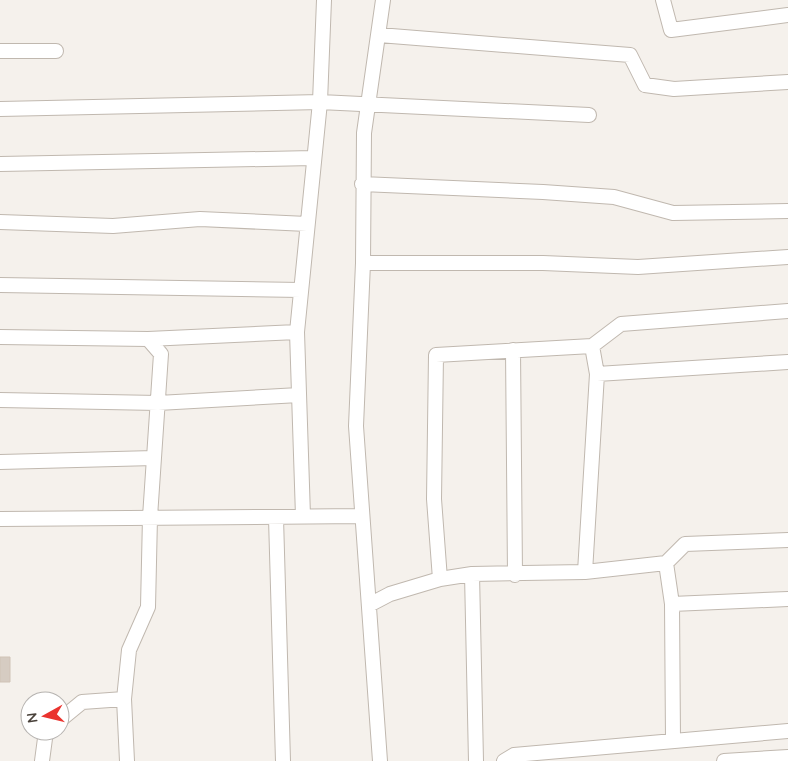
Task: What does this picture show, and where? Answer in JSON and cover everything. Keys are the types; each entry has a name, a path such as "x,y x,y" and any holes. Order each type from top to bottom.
{"street":[{"path":"303,516 297,332 320,102 324,0"},
{"path":"380,761 356,426 363,263 362,184 364,133 383,0"},
{"path":"663,0 670,30 788,15"},
{"path":"379,35 630,55 645,85 674,89 788,82"},
{"path":"0,51 56,51"},
{"path":"0,108 320,102 589,115"},
{"path":"0,164 313,158"},
{"path":"362,184 614,197 673,213 788,211"},
{"path":"0,222 113,226 200,219 307,224"},
{"path":"363,263 543,263 638,267 788,257"},
{"path":"0,285 301,290"},
{"path":"440,579 434,499 436,356 592,346 621,324 788,311"},
{"path":"0,337 148,339 297,332"},
{"path":"127,761 124,699 129,650 148,607 150,517 161,354 148,339"},
{"path":"585,572 597,374 592,346"},
{"path":"512,350 515,575"},
{"path":"597,374 788,362"},
{"path":"0,400 158,403 299,395"},
{"path":"0,462 154,458"},
{"path":"0,519 362,516"},
{"path":"276,518 283,761"},
{"path":"369,605 390,594 440,579 472,574 515,575 585,572 666,563 685,544 788,540"},
{"path":"666,563 672,604 673,740"},
{"path":"472,574 476,761"},
{"path":"672,604 788,599"},
{"path":"70,712 82,702 124,699"},
{"path":"504,761 514,755 788,731"},
{"path":"42,761 45,741"},
{"path":"724,761 788,757"}],"building":[{"path":"0,657 10,657 10,682 0,682"}]}
